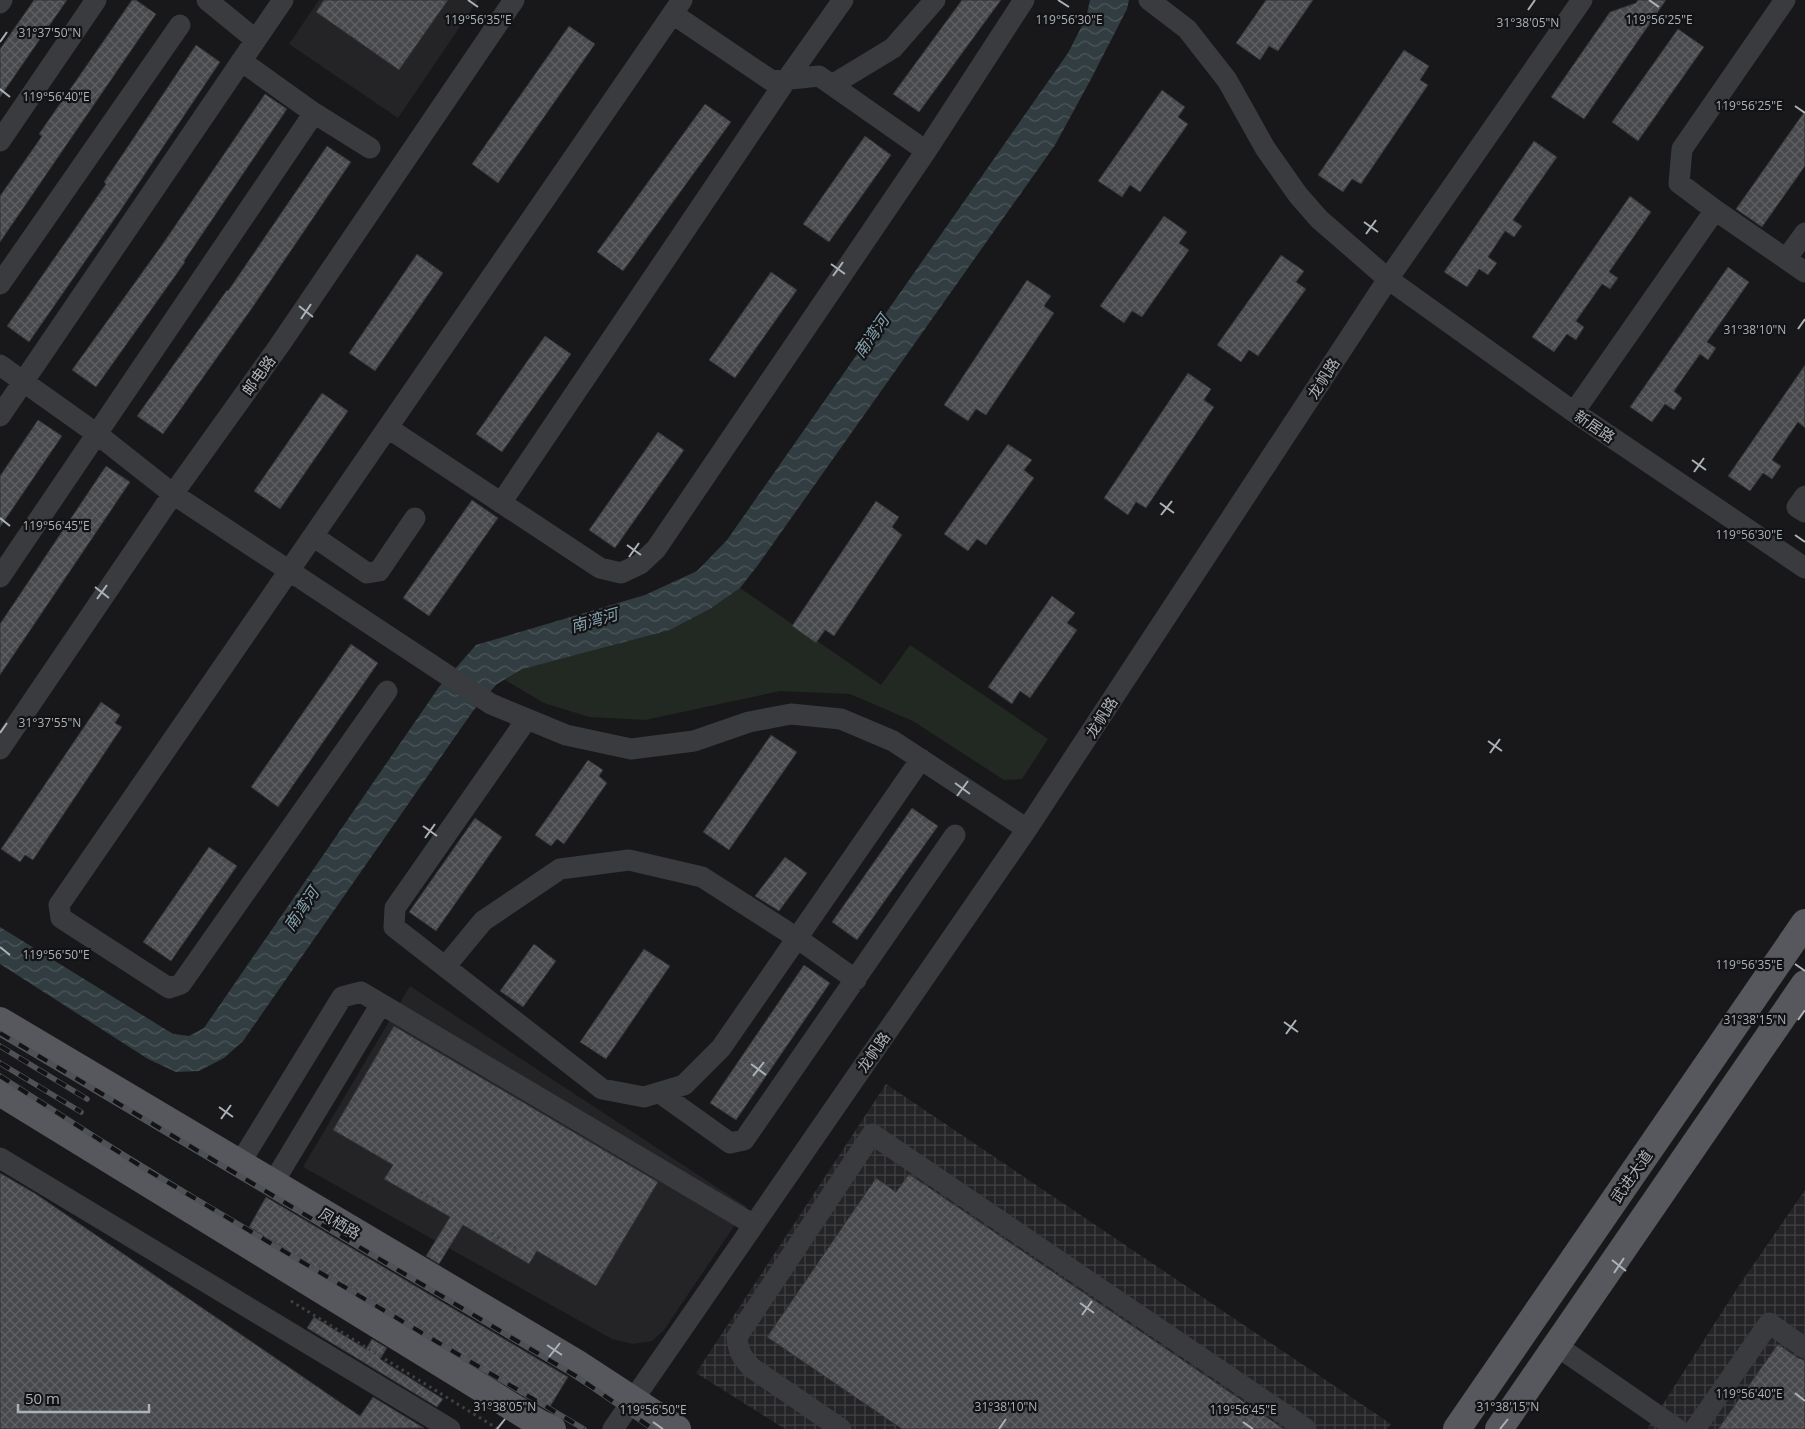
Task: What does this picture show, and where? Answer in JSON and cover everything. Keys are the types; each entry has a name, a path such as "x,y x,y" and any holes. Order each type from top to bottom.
{"main road":[{"name":"武进大道","path":"1457,1429 1805,923"},
{"path":"1499,1429 1805,984"},
{"name":"凤栖路","path":"0,1021 576,1363 677,1429"},
{"path":"0,1092 540,1424 552,1429"}],"street":[{"path":"0,141 96,0"},
{"path":"207,0 256,40"},
{"path":"0,416 283,0"},
{"name":"邮电路","path":"0,748 173,494 279,346 514,0"},
{"path":"501,503 787,79 843,0"},
{"path":"832,85 893,48 935,0"},
{"path":"388,428 600,568 621,573 640,564 656,549 926,151 1024,0"},
{"name":"新居路","path":"1149,0 1187,29 1221,73 1265,148 1298,195 1319,219 1388,279 1574,412 1805,568"},
{"name":"龙帆路","path":"613,1429 1027,829 1388,279 1582,0"},
{"path":"1785,0 1682,149 1678,183 1805,272"},
{"path":"387,690 182,984 169,988 61,918 59,905 678,7 772,81 819,76 926,151"},
{"path":"0,284 180,25"},
{"path":"241,61 314,113 370,148"},
{"path":"0,577 314,113"},
{"path":"1574,412 1715,210"},
{"path":"1786,260 1805,233"},
{"path":"0,365 97,434 173,494 490,704 566,735 631,749 694,741 749,722 790,714 841,719 893,741 1027,829"},
{"path":"1805,496 1797,507 1805,512"},
{"path":"314,536 367,574 379,571 415,518"},
{"path":"527,719 395,908 394,927 602,1089 644,1097 684,1084 721,1048 921,759"},
{"path":"660,1092 730,1143 744,1140 955,836"},
{"path":"445,967 483,920 560,869 629,860 702,877 797,938 856,980"},
{"path":"240,1163 342,997 362,992 754,1225"},
{"path":"273,1183 381,1004"},
{"path":"841,1429 752,1368 742,1358 738,1348 737,1337 872,1134 1306,1429"},
{"path":"0,1158 450,1429"},
{"path":"1696,1429 1769,1323 1805,1348"},
{"path":"1556,1346 1677,1429"}],"path":[{"path":"415,1189 443,1205"},
{"path":"486,1230 519,1250"},
{"path":"291,1301 498,1429"}],"shaded area":[{"path":"319,0 478,0 398,118 289,44"},
{"path":"740,588 881,685 910,645 1048,739 1022,779 1004,780 913,721 850,694 780,691 645,720 589,717 544,703 505,680 523,669 670,630 710,609"},
{"path":"410,986 747,1207 664,1330 652,1341 633,1344 612,1339 303,1167"},
{"path":"886,1084 1391,1424 1387,1429 785,1429 696,1373"},
{"path":"1805,1190 1805,1429 1647,1429 1738,1287"}],"water":[{"name":"南湾河","path":"1090,0 1129,0 1127,9 1055,145 740,588 710,609 670,630 523,669 497,684 473,711 243,1041 224,1058 199,1071 176,1072 148,1059 0,964 0,927 173,1034 189,1036 204,1028 439,687 476,645 645,595 697,571 727,540 1068,53 1086,18"}],"building":[{"path":"34,0 67,0 0,97 0,49"},
{"path":"132,0 136,0 156,14 0,242 0,196 42,136 39,134"},
{"path":"324,0 448,0 399,70 316,12"},
{"path":"962,0 1001,0 919,112 893,94"},
{"path":"1266,0 1313,0 1278,51 1269,46 1260,60 1236,43"},
{"path":"1638,0 1666,0 1584,119 1551,97 1610,12 1636,3"},
{"path":"569,26 595,44 498,183 472,164"},
{"path":"1678,29 1704,47 1638,141 1612,122"},
{"path":"196,45 220,62 29,342 7,326 106,184 104,182"},
{"path":"1404,50 1429,66 1420,80 1428,85 1361,184 1352,179 1343,192 1318,175"},
{"path":"1162,90 1185,107 1178,117 1188,124 1140,192 1130,185 1122,197 1098,181"},
{"path":"265,94 287,109 185,262 96,387 72,370 162,245"},
{"path":"705,104 731,122 623,271 597,252"},
{"path":"1805,111 1805,166 1762,227 1736,209"},
{"path":"865,136 891,155 829,242 803,224"},
{"path":"1534,141 1557,157 1513,220 1522,226 1514,237 1505,231 1488,257 1497,263 1488,275 1479,269 1467,287 1444,272"},
{"path":"327,146 351,162 252,308 163,434 137,416 228,291"},
{"path":"1630,196 1651,212 1609,272 1618,278 1610,289 1602,284 1576,321 1584,327 1576,340 1567,334 1554,352 1532,337"},
{"path":"1164,216 1187,232 1179,243 1189,250 1142,317 1132,311 1124,323 1100,306"},
{"path":"417,254 443,273 375,371 349,353"},
{"path":"1281,255 1304,271 1296,282 1306,289 1258,356 1249,350 1241,362 1217,345"},
{"path":"1728,267 1749,282 1707,342 1716,348 1708,360 1700,354 1674,391 1682,398 1674,410 1665,404 1652,422 1630,407"},
{"path":"771,272 797,290 735,378 709,360"},
{"path":"1027,280 1051,296 1044,306 1054,313 986,415 976,409 968,421 944,405"},
{"path":"545,336 571,354 502,452 476,434"},
{"path":"1805,365 1805,428 1798,422 1772,460 1781,466 1772,479 1763,473 1750,491 1728,476"},
{"path":"1188,373 1211,389 1204,400 1214,407 1146,508 1136,502 1128,515 1104,498"},
{"path":"322,393 348,411 280,509 254,491"},
{"path":"38,420 62,436 0,527 0,476"},
{"path":"658,432 684,450 615,548 589,530"},
{"path":"1008,444 1032,460 1024,470 1034,478 986,545 977,539 968,551 944,534"},
{"path":"106,466 130,482 0,675 0,624"},
{"path":"472,500 498,518 429,616 403,598"},
{"path":"876,501 899,517 892,527 902,535 834,636 825,630 816,643 792,626"},
{"path":"1052,596 1075,613 1067,623 1077,630 1030,698 1020,691 1012,704 988,687"},
{"path":"351,644 378,663 278,807 251,787"},
{"path":"101,702 120,715 115,723 122,727 33,860 25,855 20,862 1,849"},
{"path":"771,735 797,752 729,850 703,832"},
{"path":"588,760 603,770 599,776 607,783 564,844 557,839 551,846 535,835"},
{"path":"912,808 938,826 857,940 832,922"},
{"path":"475,818 502,837 436,931 409,912"},
{"path":"209,847 237,866 171,961 143,942"},
{"path":"785,857 807,873 779,911 755,896"},
{"path":"534,944 556,961 523,1007 500,991"},
{"path":"644,949 670,966 606,1059 580,1042"},
{"path":"804,965 830,983 736,1120 710,1103"},
{"path":"394,1026 658,1182 596,1286 537,1251 529,1264 463,1225 439,1264 426,1256 450,1217 384,1179 393,1165 333,1130"},
{"path":"0,1173 36,1194 360,1416 373,1397 424,1428 0,1429"},
{"path":"909,1174 1284,1429 902,1429 767,1337 876,1178 896,1192"},
{"path":"266,1197 568,1377 548,1410 249,1227"},
{"path":"314,1317 366,1349 372,1339 387,1348 380,1359 443,1399 437,1407 307,1328"},
{"path":"1778,1344 1798,1358 1805,1360 1805,1429 1718,1429"}],"railway":[{"path":"0,1033 576,1376 653,1429"},
{"path":"0,1046 87,1099"},
{"path":"0,1063 81,1112"},
{"path":"0,1076 142,1167 584,1429"}]}
